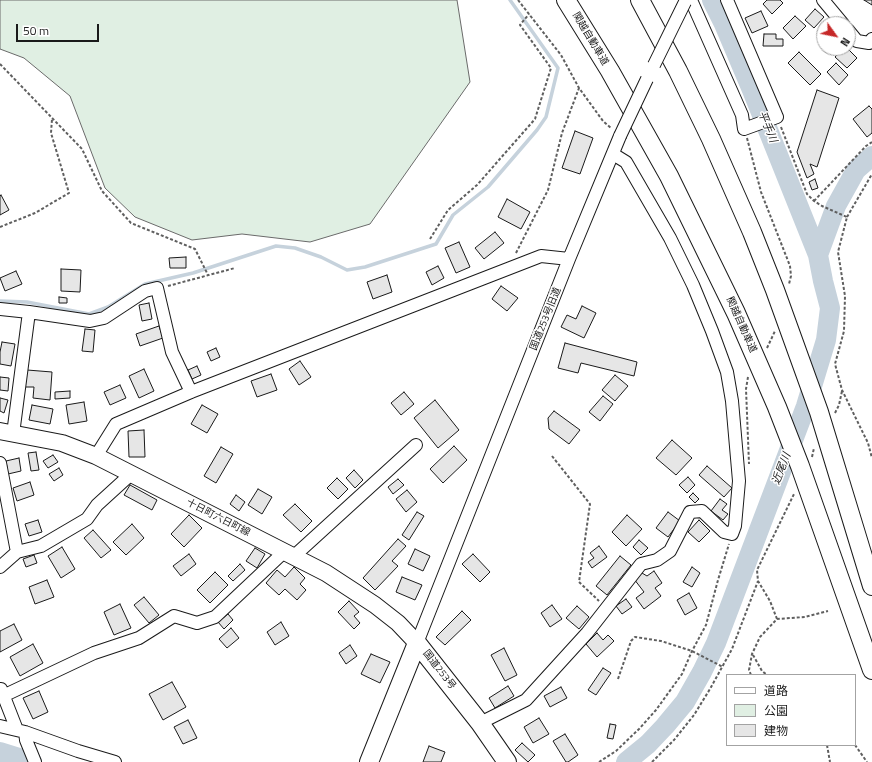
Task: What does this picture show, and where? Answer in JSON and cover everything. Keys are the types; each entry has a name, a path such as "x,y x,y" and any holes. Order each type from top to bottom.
{"highway":[{"name":"関越自動車道","path":"566,0 610,71 669,176 736,313 777,408 806,463 872,670"},
{"path":"640,0 678,70 711,139 752,232 776,290 797,348 826,413 872,586"},
{"name":"国道253号","path":"369,762 417,643 480,723 507,762"}],"main road":[{"name":"十日町六日町線","path":"4,434 62,443 96,456 326,573 375,605 398,623 417,643"}],"street":[{"path":"687,1 748,128 775,118 727,0"},
{"path":"823,0 836,16"},
{"name":"国道253号旧道","path":"417,643 569,259 620,136 687,1"},
{"path":"856,40 869,43 872,39"},
{"path":"480,723 526,700 587,633 641,564 658,560 670,551 690,512 702,511 724,532 732,534 735,526 739,481 732,401 727,372 693,285 670,238 626,162 613,154"},
{"path":"96,456 116,424 191,392 541,256 569,259"},
{"path":"0,309 90,321 104,318 145,291 157,288 172,352 191,392"},
{"path":"4,434 29,312"},
{"path":"35,762 2,692 94,653 139,638 174,616 197,623 215,617 416,445"},
{"path":"0,463 17,552"},
{"path":"0,567 17,552 40,546 87,519 96,505 131,474"},
{"path":"0,726 115,762"}],"path":[{"path":"518,0 561,56 578,88 603,121 620,136"},
{"path":"430,239 448,210 476,185 535,119 550,68 520,25 529,14"},
{"path":"0,64 82,150 102,191 131,223 195,249 208,275"},
{"path":"509,268 548,190 562,134 578,88"},
{"path":"775,118 807,194 814,202 846,217"},
{"path":"0,227 35,213 69,193 51,133 52,119"},
{"path":"748,128 761,192 790,266 792,276 789,284"},
{"path":"814,202 866,146 872,142"},
{"path":"872,174 846,217 838,252 845,296 844,331 835,364 842,390 868,443 872,458"},
{"path":"157,288 235,268"},
{"path":"767,348 776,329"},
{"path":"739,481 747,471 750,462 746,389 748,376"},
{"path":"826,413 839,405 842,390"},
{"path":"806,463 815,443"},
{"path":"552,456 590,504 579,582 606,608"},
{"path":"777,619 770,601 758,581 757,570 796,489"},
{"path":"599,762 616,751 639,729 656,710 682,674 706,625 732,534"},
{"path":"652,762 674,740 694,715 732,649 758,581"},
{"path":"751,674 749,670 752,654 760,637 777,619 805,617 828,611"},
{"path":"618,679 631,641 635,637 661,641 693,652 722,666"},
{"path":"752,654 762,671 766,674"},
{"path":"827,746 830,762"},
{"path":"856,746 867,762"}],"green space":[{"path":"0,0 457,0 470,82 370,224 310,242 242,234 192,240 135,217 105,188 70,96 24,58 0,49"}],"building":[{"path":"767,0 780,0 783,3 772,14 763,4"},
{"path":"864,0 872,0 872,5"},
{"path":"815,9 823,16 816,16 816,26 814,28 805,20"},
{"path":"761,11 768,26 752,33 745,18"},
{"path":"795,16 806,26 793,39 783,28"},
{"path":"764,34 776,34 776,39 783,39 783,46 763,46"},
{"path":"799,52 821,74 810,85 788,63"},
{"path":"855,56 857,58 847,68 835,57"},
{"path":"836,63 848,75 839,85 827,72"},
{"path":"817,90 839,98 817,167 810,164 814,174 807,178 797,152"},
{"path":"869,106 872,109 872,133 867,137 853,119"},
{"path":"575,131 593,138 580,174 562,168"},
{"path":"815,179 818,188 812,190 809,182"},
{"path":"1,195 9,210 0,215 0,196"},
{"path":"507,199 530,212 521,229 498,217"},
{"path":"495,232 504,243 484,259 475,248"},
{"path":"459,242 470,267 456,273 445,248"},
{"path":"186,257 186,268 170,268 169,258"},
{"path":"438,266 444,278 432,285 426,272"},
{"path":"61,269 81,270 80,292 61,291"},
{"path":"16,271 22,284 5,291 0,278"},
{"path":"387,275 392,292 373,299 367,282"},
{"path":"501,286 518,298 507,311 492,299"},
{"path":"59,297 67,298 67,303 59,303"},
{"path":"149,303 152,319 142,321 139,305"},
{"path":"582,306 596,313 584,338 561,327 567,315 576,319"},
{"path":"159,326 163,338 140,346 136,334"},
{"path":"85,329 95,330 93,352 82,351"},
{"path":"2,342 15,344 11,366 0,364"},
{"path":"565,343 637,362 634,376 581,363 578,373 558,368"},
{"path":"216,348 220,357 211,361 207,352"},
{"path":"300,361 311,377 299,385 289,369"},
{"path":"197,366 201,375 192,379 188,370"},
{"path":"144,369 154,391 139,398 129,376"},
{"path":"27,370 52,372 50,400 33,398 34,387 25,387"},
{"path":"271,374 277,390 257,397 251,381"},
{"path":"615,375 628,386 615,401 602,390"},
{"path":"0,377 9,378 8,391 0,390"},
{"path":"120,385 126,398 110,405 104,392"},
{"path":"70,391 70,398 55,399 55,392"},
{"path":"404,392 414,404 401,415 391,403"},
{"path":"603,396 613,404 600,421 589,412"},
{"path":"0,398 8,400 4,413 0,411"},
{"path":"435,400 459,430 438,448 414,418"},
{"path":"84,402 87,421 69,424 66,405"},
{"path":"32,405 53,409 50,424 29,420"},
{"path":"202,405 218,414 207,433 191,424"},
{"path":"554,411 580,430 569,444 549,429 548,418"},
{"path":"144,430 145,457 129,457 128,431"},
{"path":"672,440 692,458 676,475 656,458"},
{"path":"454,446 467,460 443,483 430,469"},
{"path":"221,447 233,454 216,483 204,476"},
{"path":"36,452 39,470 31,471 28,453"},
{"path":"53,455 58,462 48,468 43,461"},
{"path":"19,458 21,471 8,474 6,461"},
{"path":"707,466 732,488 724,497 699,475"},
{"path":"59,468 63,475 54,481 49,474"},
{"path":"354,470 363,480 355,488 346,478"},
{"path":"688,477 695,485 687,493 679,485"},
{"path":"337,478 348,489 338,499 327,488"},
{"path":"398,479 404,485 393,494 388,487"},
{"path":"30,482 34,495 17,501 13,488"},
{"path":"130,485 157,500 152,510 124,495"},
{"path":"258,489 272,497 262,514 248,505"},
{"path":"407,490 417,502 406,512 396,499"},
{"path":"693,493 699,499 695,503 689,497"},
{"path":"236,495 245,502 239,511 230,504"},
{"path":"720,499 727,504 722,510 728,514 723,520 711,511"},
{"path":"295,504 312,521 301,532 283,515"},
{"path":"417,512 424,516 409,540 402,535"},
{"path":"668,512 680,521 668,537 656,528"},
{"path":"189,515 202,528 184,547 171,534"},
{"path":"627,515 642,529 626,546 612,532"},
{"path":"38,520 42,532 29,536 25,524"},
{"path":"699,520 710,531 699,542 688,532"},
{"path":"132,524 144,538 126,555 113,542"},
{"path":"93,530 111,550 101,558 84,538"},
{"path":"398,539 406,546 392,561 398,566 375,590 363,578"},
{"path":"639,540 648,548 641,555 633,547"},
{"path":"599,546 607,557 592,568 588,562 594,558 590,553"},
{"path":"62,547 75,569 61,578 48,556"},
{"path":"255,548 265,554 257,568 246,561"},
{"path":"415,549 430,556 423,571 408,564"},
{"path":"189,554 196,564 181,576 173,566"},
{"path":"473,554 490,572 480,582 462,564"},
{"path":"34,555 37,563 26,567 23,559"},
{"path":"620,556 631,565 607,595 596,586"},
{"path":"240,564 245,570 233,581 228,576"},
{"path":"294,567 305,578 300,584 306,590 297,600 285,589 279,595 266,583 277,570 285,577"},
{"path":"692,567 700,573 692,587 683,582"},
{"path":"654,571 662,583 655,588 661,596 644,609 636,598 644,592 634,579 642,573 647,576"},
{"path":"215,572 228,585 210,603 197,590"},
{"path":"402,577 422,585 415,600 396,592"},
{"path":"47,580 54,597 35,604 29,587"},
{"path":"689,593 697,608 685,615 677,600"},
{"path":"144,597 159,615 149,623 134,605"},
{"path":"626,599 632,607 622,614 616,606"},
{"path":"349,601 359,612 354,616 360,623 354,629 338,612"},
{"path":"120,604 131,628 114,635 104,612"},
{"path":"552,605 562,619 550,627 541,613"},
{"path":"577,606 589,617 579,629 566,618"},
{"path":"462,611 471,620 445,645 436,637"},
{"path":"228,614 233,620 224,629 218,622"},
{"path":"281,622 289,636 275,645 267,632"},
{"path":"14,624 22,640 0,652 0,631"},
{"path":"231,628 239,638 227,648 219,639"},
{"path":"597,633 603,640 608,635 614,641 597,657 586,644"},
{"path":"33,644 43,663 20,676 10,657"},
{"path":"350,645 357,656 346,664 339,653"},
{"path":"504,648 517,675 505,681 491,655"},
{"path":"371,654 390,662 380,683 361,674"},
{"path":"603,668 611,673 596,695 588,690"},
{"path":"172,682 186,707 163,720 149,694"},
{"path":"508,686 514,696 495,708 489,698"},
{"path":"561,687 567,698 550,707 544,696"},
{"path":"39,691 48,712 33,719 23,698"},
{"path":"539,718 549,734 533,743 524,727"},
{"path":"188,720 197,738 183,744 174,727"},
{"path":"610,724 616,725 613,739 607,738"},
{"path":"565,734 578,755 568,762 566,762 553,741"},
{"path":"522,743 535,755 528,762 515,750"},
{"path":"429,746 445,752 441,762 423,762"}],"waterway":[{"path":"0,301 27,302 89,314 108,307 145,284 193,273 276,246 295,248 321,257 347,270 365,267 436,244 453,215 488,187 537,130 546,117 558,68 510,0"},
{"name":"平手川","path":"712,0 724,24 752,90 818,255"},
{"name":"近尾川","path":"626,762 648,744 685,702 716,643 806,406 826,340 830,308 818,255 836,206 856,170 872,156"},
{"name":"近尾川","path":"0,752 32,762"}]}
